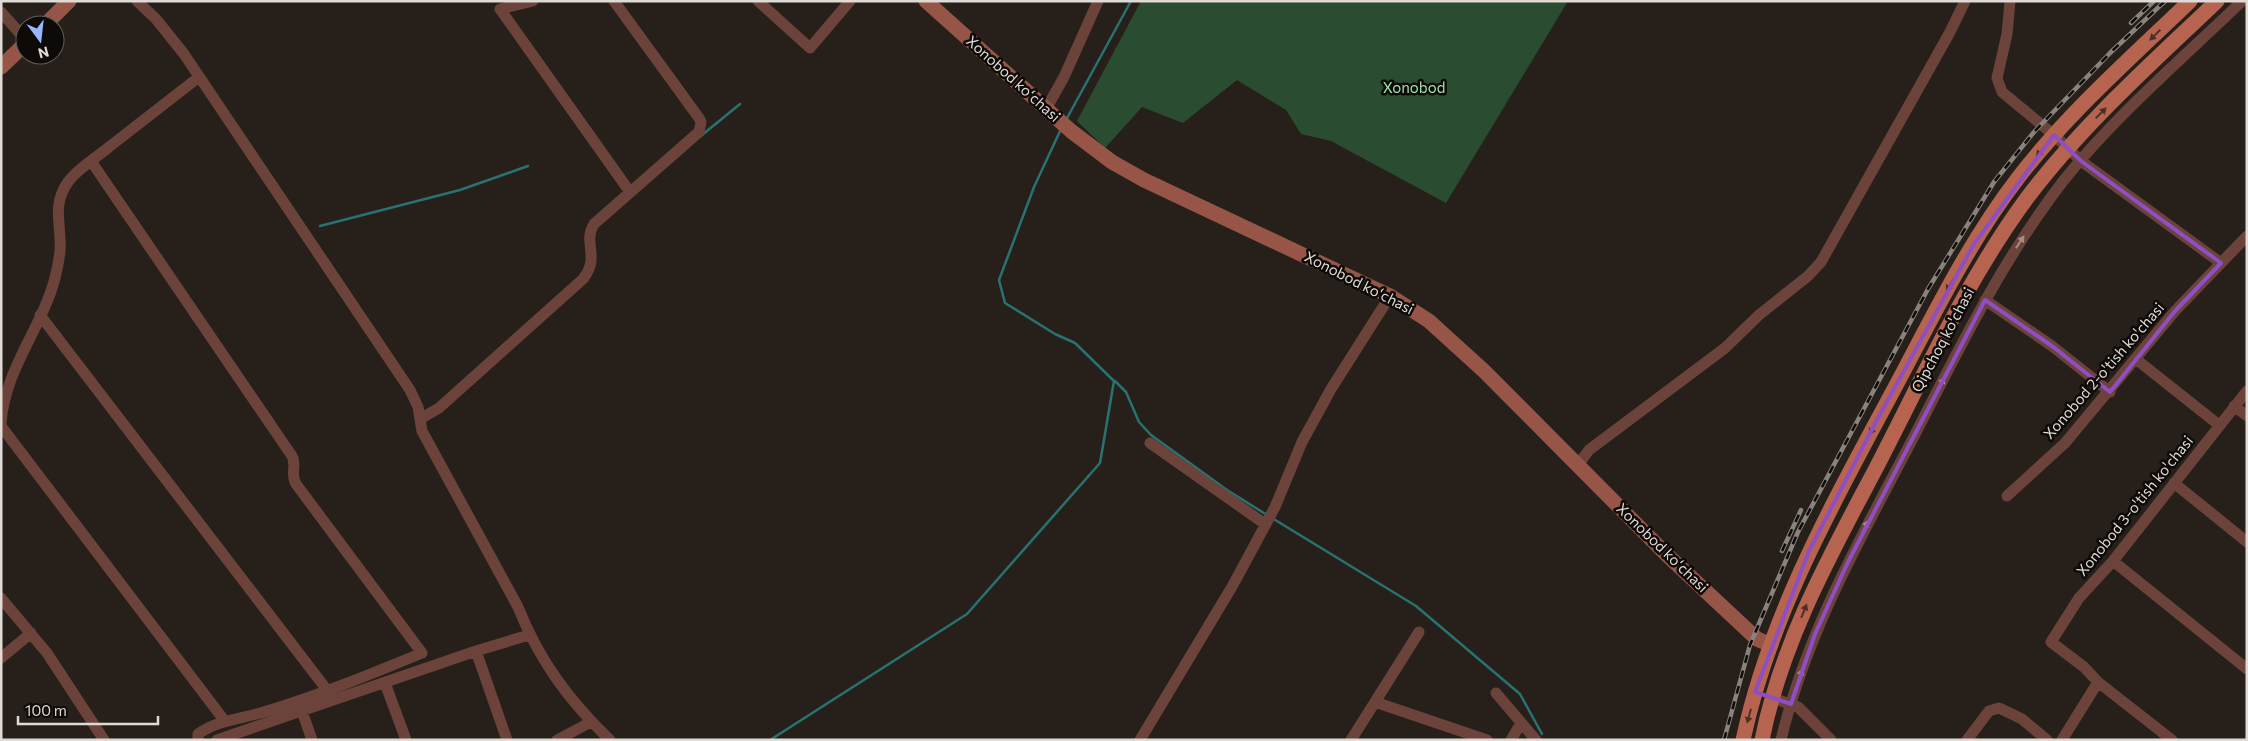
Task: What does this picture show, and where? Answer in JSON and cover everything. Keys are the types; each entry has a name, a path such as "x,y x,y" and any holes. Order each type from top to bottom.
{"main road":[{"path":"55,15 69,1"},
{"name":"Xonobod koʻchasi","path":"926,1 1063,124 1112,162 1144,180 1390,296 1415,310 1442,332 1699,586 1757,639 1771,645"},
{"name":"Qipchoq ko'chasi","path":"1743,740 1755,692 1771,645 1809,551 1948,289 2010,190 2054,135 2190,1"},
{"name":"Qipchoq ko'chasi","path":"1762,740 1788,652 1820,574 1968,291 2010,222 2068,148 2102,111 2217,1"},
{"path":"1,67 15,54"},
{"path":"1771,645 1788,652"},
{"path":"1755,692 1773,698"}],"street":[{"path":"136,1 156,19 184,54 410,390 418,407 422,431 518,607 529,635 550,670 591,722 610,740"},
{"path":"533,1 500,9 630,192"},
{"path":"420,419 439,408 583,279 591,264 589,236 592,227 599,218 699,132 701,122 614,1"},
{"path":"758,1 810,48 850,1"},
{"path":"1046,109 1064,77 1098,1"},
{"path":"1578,465 1589,450 1725,348 1759,315 1808,276 1821,262 1950,32 1965,1"},
{"path":"2010,1 2007,34 1997,78 1998,86 2002,92 2054,135 2081,161 2222,263"},
{"path":"1782,740 1791,704 1815,634 1848,562 1985,300 2036,219 2081,161 2137,103 2242,1"},
{"path":"1,12 15,28"},
{"path":"199,77 91,161 70,179 62,191 58,204 60,251 55,278 9,385 2,407 1,425 224,720"},
{"path":"91,161 292,456 294,463 292,475 296,484 432,667"},
{"name":"Xonobod 2-o'tish ko'chasi","path":"2007,496 2065,443 2137,360 2175,312 2247,236"},
{"path":"1140,740 1233,585 1275,507 1302,442 1331,389 1390,296"},
{"path":"1985,300 2052,346 2110,392"},
{"path":"40,316 327,690"},
{"path":"2137,360 2218,425"},
{"name":"Xonobod 3-o'tish ko'chasi","path":"2098,682 2084,667 2051,642 2079,598 2113,560 2218,425 2247,391"},
{"path":"2234,406 2247,416"},
{"path":"1150,443 1265,524"},
{"path":"2174,483 2247,542"},
{"path":"2113,560 2247,669"},
{"path":"1,598 47,653 104,740"},
{"path":"1352,740 1419,632"},
{"path":"1,658 31,633"},
{"path":"216,740 432,667 476,650 529,635"},
{"path":"476,650 507,740"},
{"path":"198,740 198,734 224,720 266,711 349,684 422,653"},
{"path":"2062,740 2098,682 2172,740"},
{"path":"385,683 406,740"},
{"path":"1496,693 1536,740"},
{"path":"1773,698 1798,707 1816,722 1831,740"},
{"path":"1375,702 1488,740"},
{"path":"1967,740 1989,711 1999,708 2022,719 2047,740"},
{"path":"302,711 312,740"},
{"path":"557,740 591,722"},
{"path":"1511,740 1521,723"}],"highlighted area":[{"path":"2054,135 2081,161 2221,263 2175,311 2110,392 2052,346 1985,300 1848,562 1815,634 1791,704 1755,692 1809,551 1879,416 1974,244"}],"green space":[{"name":"Xonobod","path":"1141,1 1568,1 1446,203 1331,141 1301,134 1286,110 1237,80 1183,123 1142,107 1105,148 1077,121"}],"waterway":[{"path":"1066,120 1131,1"},
{"path":"702,135 740,104"},
{"path":"770,740 967,614 1100,463 1114,381 1075,343 1055,334 1005,303 999,280 1034,187 1061,129"},
{"path":"320,226 460,190 528,166"},
{"path":"1115,381 1126,392 1139,422 1151,435 1227,490 1267,515"},
{"path":"1272,518 1416,606 1520,694 1542,734"}],"railway":[{"path":"2131,23 2154,1"},
{"path":"1724,740 1750,645 1798,532 1928,289 1994,182 2034,132 2110,53 2165,1"},
{"path":"1782,551 1801,510"}]}
